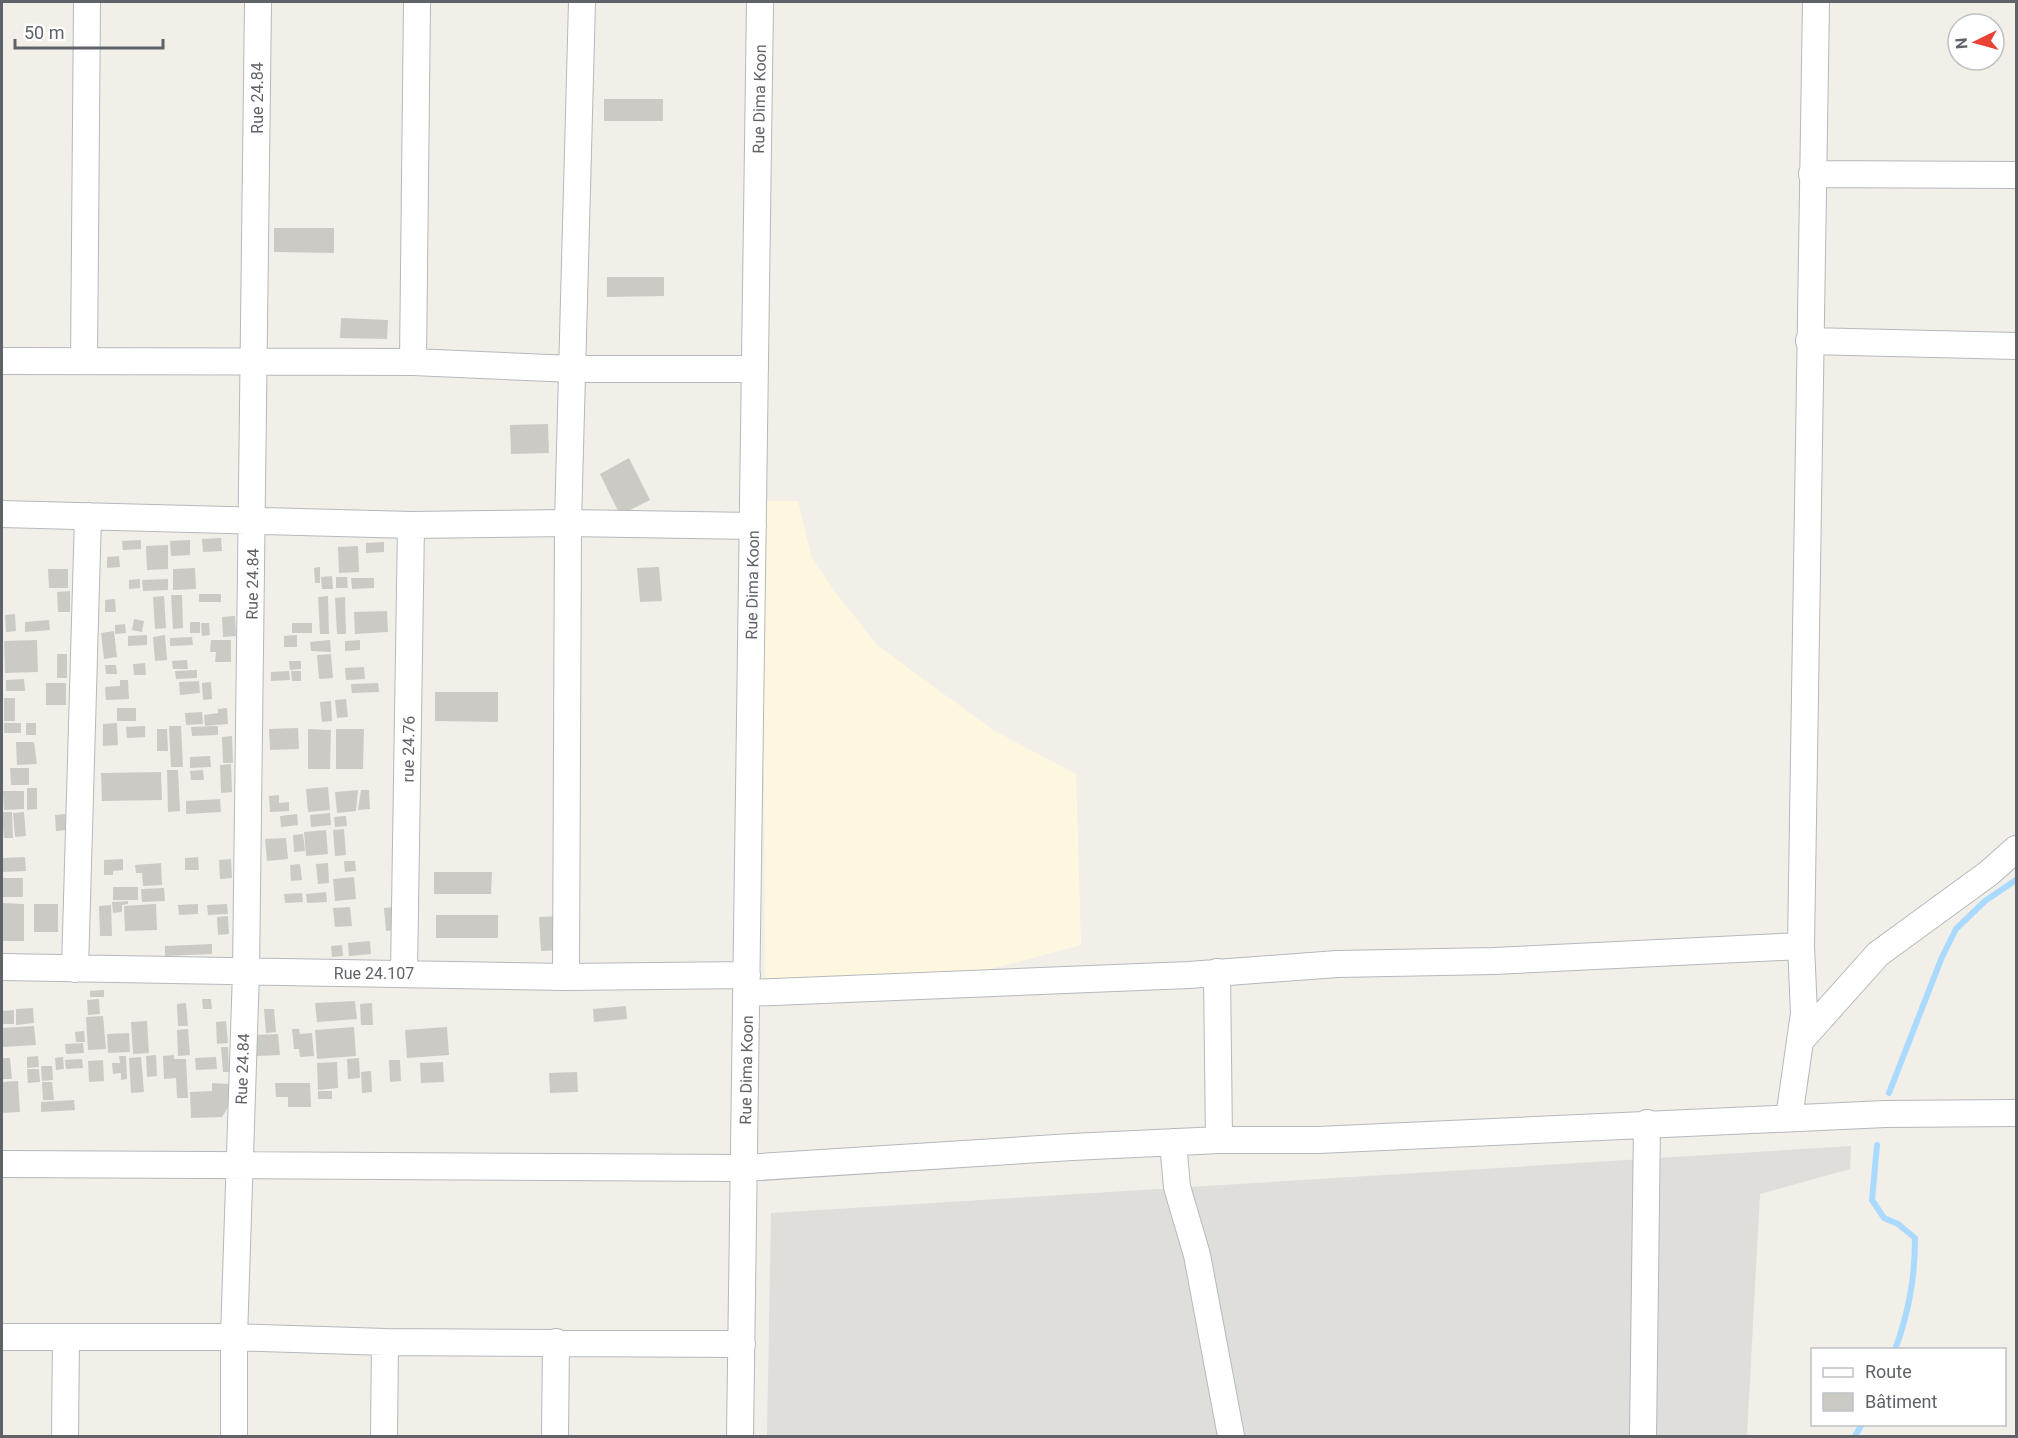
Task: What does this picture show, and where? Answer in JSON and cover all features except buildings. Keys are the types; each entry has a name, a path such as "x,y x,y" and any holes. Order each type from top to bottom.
{"street":[{"path":"84,361 87,2"},
{"name":"Rue 24.84","path":"234,1437 234,1337 246,972 258,2"},
{"path":"413,362 417,2"},
{"path":"566,977 568,523 582,2"},
{"name":"Rue Dima Koon","path":"740,1437 760,2"},
{"path":"1789,1118 1804,1014 1801,946 1816,2"},
{"path":"1812,174 2016,174"},
{"path":"1809,341 2016,346"},
{"path":"2,361 413,362 573,369 755,369"},
{"path":"2,514 411,525 568,523 753,526"},
{"path":"75,969 87,516"},
{"name":"rue 24.76","path":"405,973 411,525"},
{"path":"1802,1039 1878,954 1989,873 2016,849"},
{"name":"Rue 24.107","path":"2,967 405,973 748,984 1189,975 1337,964 1494,961 1801,946"},
{"path":"1217,972 1219,1140"},
{"path":"2,1164 744,1167 1219,1140 1318,1140 1647,1123 2016,1113"},
{"path":"1643,1437 1647,1123"},
{"path":"1173,1142 1178,1187 1197,1255 1231,1437"},
{"path":"2,1336 234,1337 385,1342 741,1344"},
{"path":"65,1437 66,1338"},
{"path":"384,1437 385,1342"},
{"path":"555,1437 556,1342"}],"shaded area":[{"path":"763,501 798,501 811,556 835,592 877,645 993,730 1076,774 1081,945 960,977 765,986"},
{"path":"1851,1146 1850,1169 1760,1194 1747,1436 767,1436 771,1213"}],"waterway":[{"path":"1889,1093 1942,957 1956,929 1985,901 2016,880"},
{"path":"1877,1145 1872,1200 1884,1218 1898,1224 1915,1238 1910,1294 1896,1348"},
{"path":"1855,1436 1861,1426"}]}
